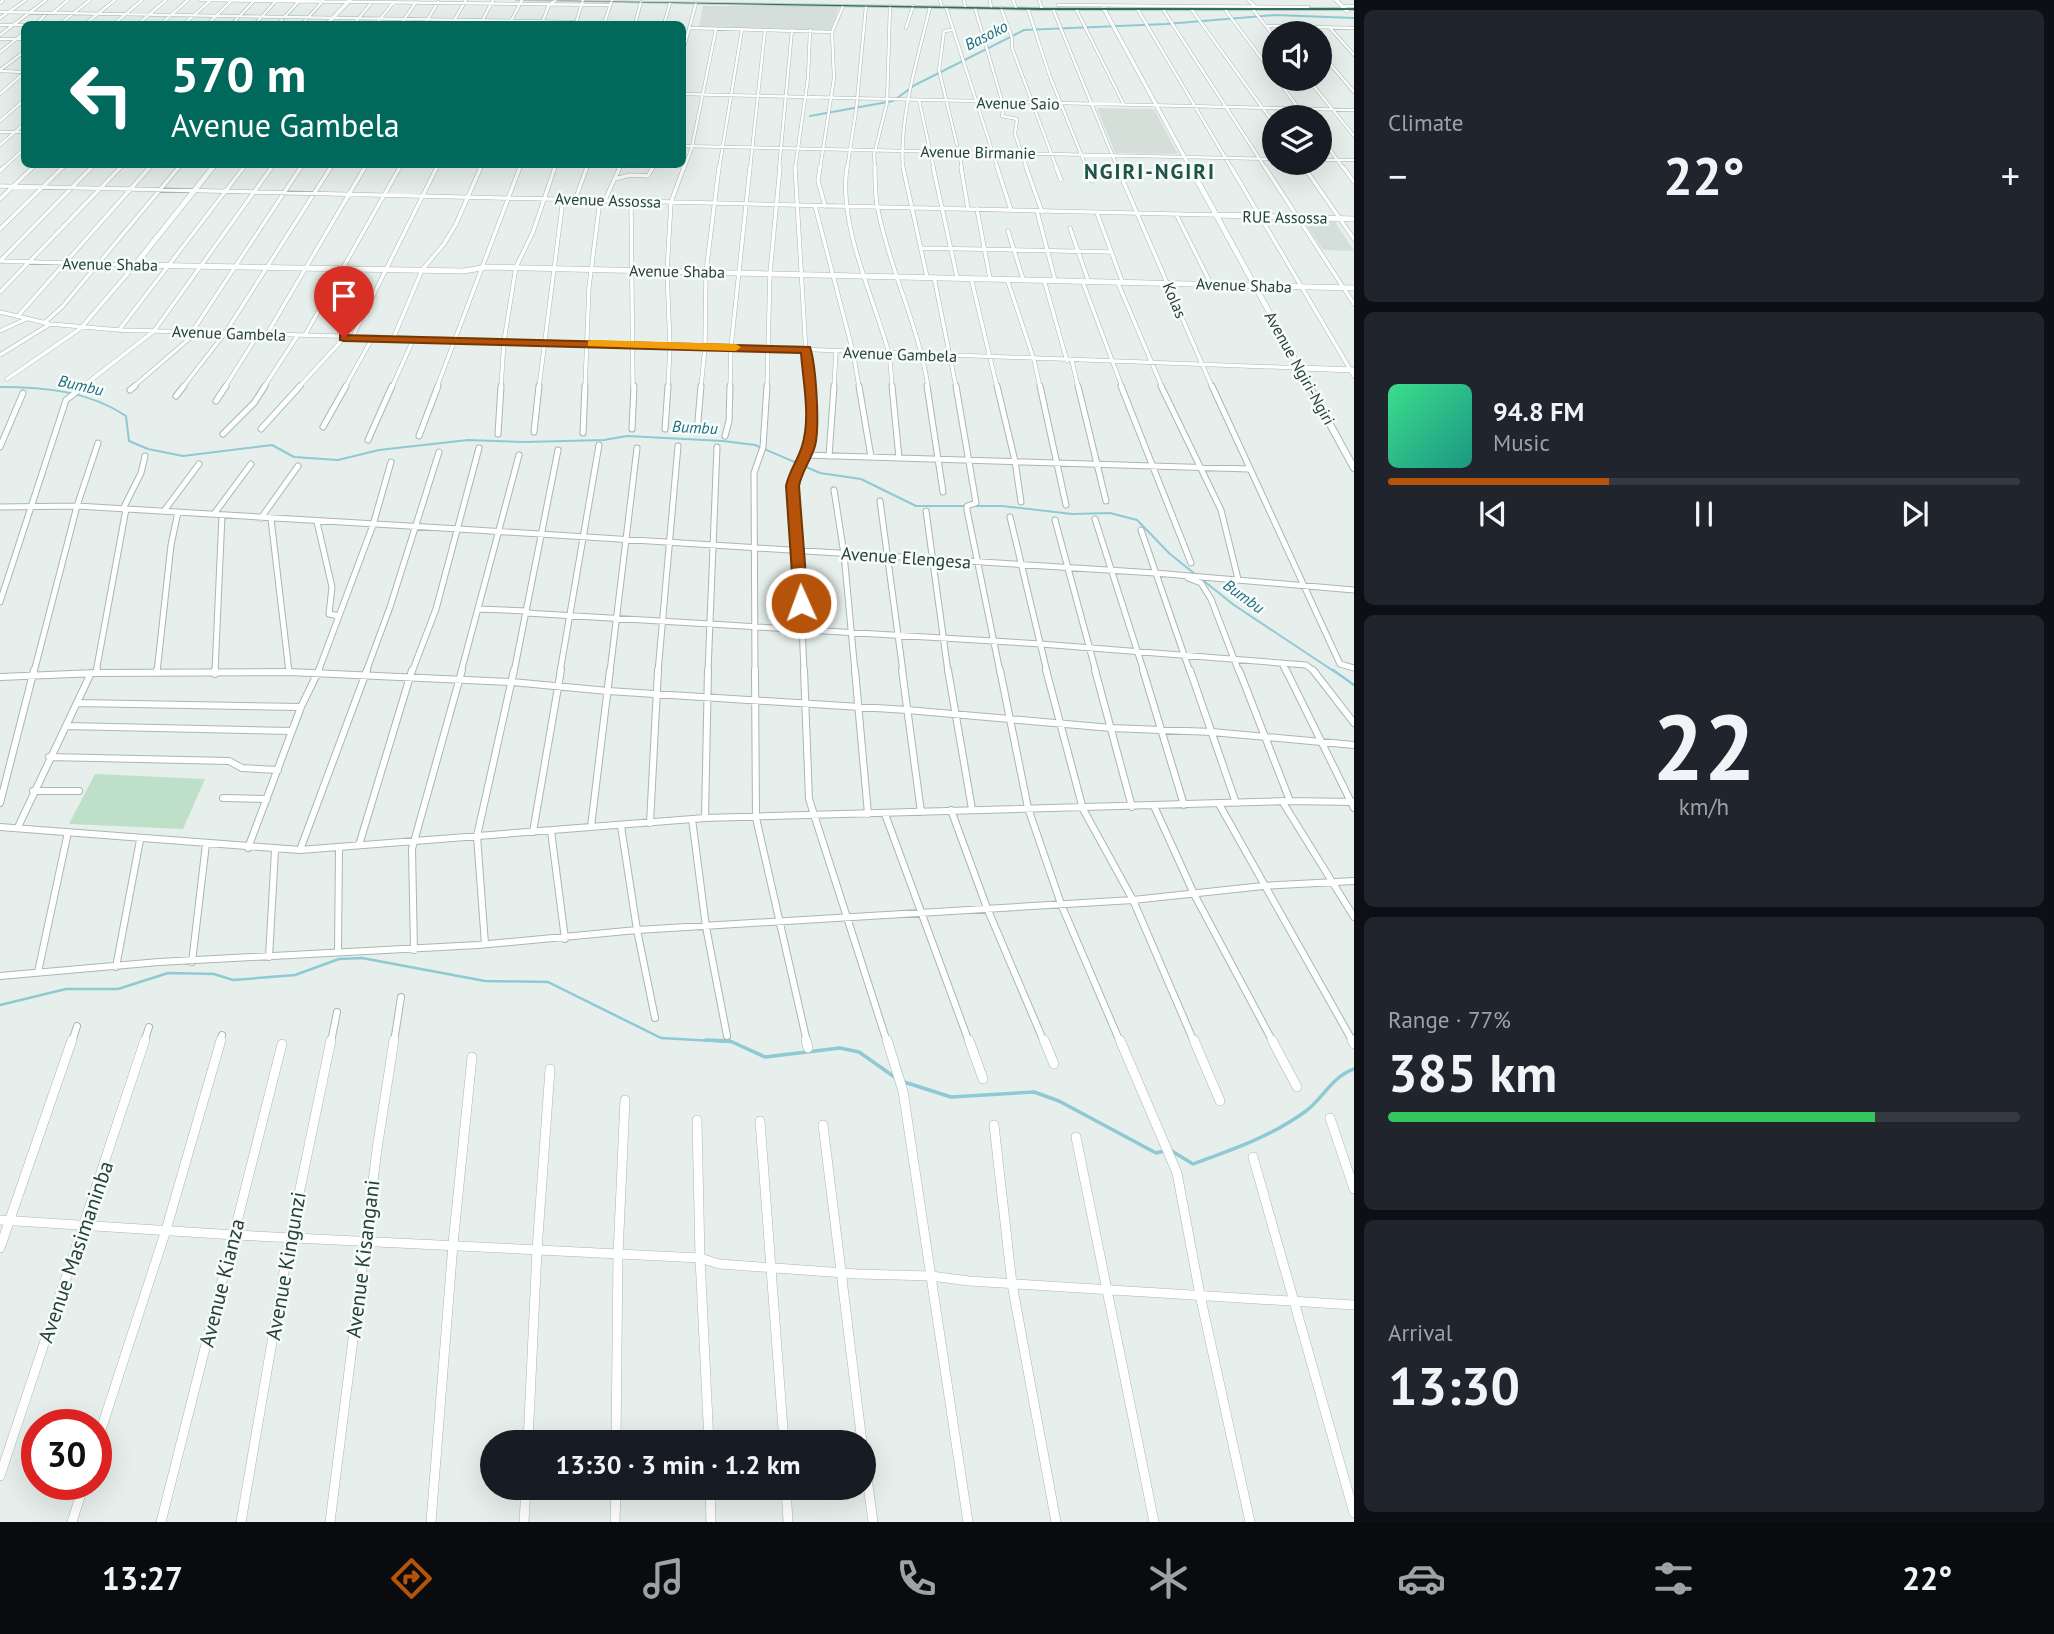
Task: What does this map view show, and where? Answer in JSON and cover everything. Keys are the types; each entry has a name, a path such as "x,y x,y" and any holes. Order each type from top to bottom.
{"highway":[{"path":"520,2 556,0 850,3 916,7 1105,8"},
{"path":"1058,8 1354,9"},
{"path":"1134,8 1164,11 1227,9 1257,13 1345,9"}],"street":[{"path":"0,18 26,0"},
{"path":"0,37 47,0"},
{"path":"40,21 68,0"},
{"path":"64,21 90,0"},
{"path":"89,21 115,0"},
{"path":"118,21 142,0"},
{"path":"141,21 166,0"},
{"path":"165,21 188,0"},
{"path":"200,0 436,4 465,2 490,5 583,2 576,21"},
{"path":"187,21 211,0"},
{"path":"211,21 232,0"},
{"path":"428,19 439,0"},
{"path":"482,21 493,0"},
{"path":"543,21 549,5 556,0"},
{"path":"906,28 918,0"},
{"path":"940,0 977,102 1011,210"},
{"path":"964,0 965,7"},
{"path":"990,0 991,8"},
{"path":"1013,0 1016,8"},
{"path":"1039,0 1042,9"},
{"name":"Kolas","path":"1055,0 1060,27 1090,105 1202,365 1307,587 1340,664 1354,668"},
{"path":"1078,0 1084,26 1124,105"},
{"path":"1100,0 1105,8 1134,8"},
{"path":"1126,0 1134,8 1195,107 1353,372"},
{"path":"1149,0 1154,8"},
{"path":"1172,0 1178,8 1227,9"},
{"path":"1195,0 1200,8"},
{"path":"1222,0 1262,59"},
{"path":"1248,0 1263,21"},
{"path":"1275,0 1283,7"},
{"path":"1300,0 1309,8"},
{"path":"1336,0 1345,9"},
{"path":"235,21 255,1"},
{"path":"258,21 277,1"},
{"path":"281,21 300,1"},
{"path":"305,21 323,1"},
{"path":"330,21 349,1"},
{"path":"356,21 372,1"},
{"path":"381,19 393,2"},
{"path":"405,19 416,2"},
{"path":"456,20 465,2"},
{"path":"511,21 520,2"},
{"path":"605,21 611,2"},
{"path":"636,21 641,2"},
{"path":"665,21 670,3"},
{"path":"686,40 696,3"},
{"path":"870,4 845,179 854,247 889,353 899,458"},
{"path":"893,4 887,103 875,150 877,208 888,251 923,355 943,492"},
{"path":"825,206 818,181 835,61 832,32 843,5"},
{"path":"930,7 909,100 902,151 904,175 951,356 976,504 967,510 973,523 1009,719 1028,808 1061,904 1177,1173 1200,1295 1250,1522"},
{"path":"1257,13 1283,7 1309,8"},
{"path":"975,8 1004,108 1002,116 1017,119 1015,134 1039,212 1055,280"},
{"path":"1001,8 1012,38 1012,48 1061,180"},
{"name":"Avenue Ngiri-Ngiri","path":"1105,8 1354,468"},
{"path":"1028,9 1061,104 1092,181"},
{"path":"1193,10 1262,107"},
{"path":"1164,11 1354,304"},
{"path":"0,12 468,21"},
{"path":"0,25 21,25"},
{"path":"689,28 832,32"},
{"path":"1332,28 1354,28"},
{"path":"686,162 692,146 716,29"},
{"path":"697,432 705,347 706,272 713,203 742,29"},
{"path":"725,436 729,421 731,347 765,30"},
{"path":"792,30 769,273 768,348 761,449 754,473 756,818 808,1048"},
{"path":"810,30 806,97 797,148 796,205 811,423 805,455 796,470 792,486 799,552 809,799 903,1091 968,1522"},
{"path":"952,30 944,30 939,70 957,145"},
{"path":"1332,30 1354,55"},
{"path":"0,52 21,36"},
{"path":"0,37 18,39"},
{"path":"0,71 21,54"},
{"path":"1332,66 1354,92"},
{"path":"0,71 21,72"},
{"path":"0,94 21,75"},
{"path":"1317,91 1328,105"},
{"name":"Avenue Saio","path":"686,94 1262,108"},
{"path":"919,100 928,152 953,248 957,278"},
{"path":"0,121 21,103"},
{"path":"1332,110 1354,136"},
{"name":"Avenue Saio","path":"1332,110 1354,110"},
{"path":"0,145 21,127"},
{"path":"0,132 21,132"},
{"name":"Avenue Birmanie","path":"686,146 1261,158"},
{"path":"0,172 21,152"},
{"path":"959,152 968,209"},
{"path":"1332,152 1354,182"},
{"path":"1332,160 1354,160"},
{"path":"0,199 32,168"},
{"path":"0,229 62,168"},
{"path":"0,261 91,168"},
{"path":"0,292 120,168"},
{"path":"18,316 149,168"},
{"path":"44,323 62,307 179,168"},
{"path":"7,379 81,328 213,168"},
{"path":"119,330 243,168"},
{"path":"0,603 57,419 71,394 154,331 271,168"},
{"path":"130,390 194,332 234,266 300,168"},
{"path":"176,396 225,333 331,168"},
{"path":"267,334 365,168"},
{"path":"304,335 400,168"},
{"path":"352,338 437,168"},
{"path":"393,339 422,270 444,244 480,168"},
{"path":"419,436 520,168"},
{"path":"498,434 504,341 516,267 533,232 555,168"},
{"path":"575,200 587,168"},
{"path":"583,433 589,344 590,270 603,200 619,168"},
{"path":"615,179 630,175 648,176 653,168"},
{"path":"665,429 670,346 667,271 671,202 684,168"},
{"path":"1309,175 1354,239"},
{"name":"Avenue Assossa","path":"0,186 469,195 575,200 1216,215"},
{"path":"534,432 552,269 563,199"},
{"path":"631,201 630,270 635,345 632,429"},
{"path":"815,206 853,352 871,457"},
{"path":"977,209 990,279"},
{"path":"1097,213 1112,252 1119,281 1151,364 1221,510 1238,579"},
{"path":"1176,214 1211,284"},
{"name":"RUE Assossa","path":"1216,215 1354,219"},
{"path":"1070,228 1079,251 1085,280 1151,467 1191,563"},
{"path":"1008,231 1023,279"},
{"path":"921,248 1112,252"},
{"name":"Avenue Shaba","path":"0,261 464,271 482,267 516,267 1354,288"},
{"path":"971,278 1015,461 1021,502"},
{"path":"1007,279 1034,360 1066,505"},
{"path":"1044,279 1106,501"},
{"name":"Avenue Gambela","path":"0,312 50,324 119,330 768,348 1300,368"},
{"path":"0,331 26,319"},
{"path":"0,355 50,324"},
{"path":"216,401 259,333"},
{"path":"223,435 254,403 298,335"},
{"path":"261,429 344,338"},
{"path":"323,427 372,339"},
{"path":"368,440 413,340"},
{"path":"829,456 835,351"},
{"path":"1300,368 1353,372"},
{"path":"0,447 23,393"},
{"path":"0,803 77,506 98,443"},
{"path":"533,832 599,445"},
{"path":"650,823 656,694 678,446"},
{"path":"705,818 709,623 717,447"},
{"path":"359,845 409,679 436,609 479,448"},
{"path":"591,827 637,448"},
{"path":"485,944 477,836 513,682 558,450"},
{"path":"300,850 416,527 439,452"},
{"path":"414,950 410,856 500,533 519,454"},
{"path":"805,455 1249,469"},
{"path":"18,827 49,757 94,673 124,509 141,473 145,456"},
{"path":"248,848 301,707 318,673 373,525 391,462"},
{"path":"164,511 199,464"},
{"path":"214,514 251,464"},
{"path":"261,517 298,466"},
{"path":"834,490 844,554 868,814"},
{"path":"880,500 890,557 897,635 921,812"},
{"name":"Avenue Elengesa","path":"0,507 77,506 459,529 1067,567 1354,590"},
{"path":"926,511 942,637 958,715 972,810"},
{"path":"157,673 171,545 178,512"},
{"path":"215,674 222,515"},
{"path":"1010,517 1059,724 1083,809 1133,900 1220,1101"},
{"path":"271,519 289,672"},
{"path":"1095,519 1184,805"},
{"path":"1055,520 1132,807"},
{"path":"317,522 332,587 330,614 339,616"},
{"path":"1141,530 1236,803"},
{"path":"1176,575 1195,580 1206,588 1267,738 1286,801 1354,917"},
{"path":"479,609 942,637 1282,663 1311,667 1354,723"},
{"path":"1282,663 1353,804"},
{"path":"0,677 94,673 289,672 513,682 608,691 907,710 1111,728 1212,732 1354,745"},
{"path":"78,703 301,707"},
{"path":"67,726 292,731"},
{"path":"49,757 229,761 242,768 278,770"},
{"path":"33,791 79,791"},
{"path":"223,798 267,799"},
{"path":"0,827 300,850 705,818 1286,801 1353,804"},
{"path":"1219,804 1354,1044"},
{"path":"1154,806 1194,894 1297,1087"},
{"path":"951,810 987,908 1054,1064"},
{"path":"885,814 982,1079"},
{"path":"692,819 706,927 727,1036"},
{"path":"621,826 637,930 655,1018"},
{"path":"551,831 565,939"},
{"path":"38,972 68,832"},
{"path":"116,967 140,839"},
{"path":"192,962 206,844"},
{"path":"338,952 340,847"},
{"path":"269,957 275,850"},
{"path":"0,976 338,952 414,950 565,939 637,930 920,911 1133,900 1263,886 1354,881"},
{"name":"Avenue Kisangani","path":"330,1522 365,1239 401,997"},
{"name":"Avenue Kingunzi","path":"241,1522 290,1237 337,1012"},
{"path":"0,1248 77,1026"},
{"name":"Avenue Masimaninba","path":"0,1476 149,1027"},
{"path":"108,1409 166,1230 222,1035"},
{"name":"Avenue Kianza","path":"161,1522 282,1044"},
{"path":"431,1522 453,1244 472,1057"},
{"path":"529,1430 537,1250 550,1069"},
{"path":"616,1430 618,1254 625,1100"},
{"path":"1330,1118 1354,1189"},
{"path":"697,1121 708,1430"},
{"path":"760,1121 783,1430"},
{"path":"823,1125 860,1430"},
{"path":"994,1125 1012,1284 1056,1522"},
{"path":"1076,1137 1154,1522"},
{"path":"1253,1157 1354,1513"},
{"path":"0,1220 235,1235 365,1239 700,1258 719,1264 1354,1305"},
{"path":"72,1522 79,1500"},
{"path":"524,1522 525,1500"},
{"path":"615,1522 616,1500"},
{"path":"710,1500 711,1522"},
{"path":"787,1500 788,1522"},
{"path":"870,1500 873,1522"}],"shaded area":[{"path":"703,6 839,6 831,30 699,27"},
{"path":"1097,108 1154,109 1178,154 1115,153"},
{"path":"1304,222 1335,222 1354,251 1323,250"}],"green space":[{"path":"95,774 205,779 183,829 69,824"}],"waterway":[{"name":"Basoko","path":"810,116 893,101 915,85 1024,30 1166,24 1275,15 1354,18"},
{"name":"Bumbu","path":"0,387 66,392 97,401 126,416 129,441 148,449 183,456 272,445 294,457 338,460 379,450 468,440 525,442 604,440 627,436 755,445 820,473 861,479 916,506 1002,506 1072,514 1110,513 1137,520 1170,554 1195,574"},
{"name":"Bumbu","path":"1200,578 1234,605 1335,672"},
{"name":"Bumbu","path":"1333,670 1354,685"},
{"path":"0,1005 66,989 118,989 168,973 214,974 233,980 295,975 339,959 362,958 485,981 548,982 661,1038 732,1042"},
{"path":"706,1040 730,1041 765,1057 840,1048 859,1052 896,1078"},
{"path":"1170,1150 1193,1164 1251,1142 1306,1111 1334,1082 1354,1069"},
{"path":"901,1081 951,1097 1034,1092 1059,1101 1156,1153 1164,1151"}],"slow traffic":[{"path":"592,344 736,347"}],"district":[{"name":"NGIRI-NGIRI","path":"1150,172"}],"route":[{"path":"344,338 806,350 811,423 807,451 796,470 792,486 801,603"}]}
